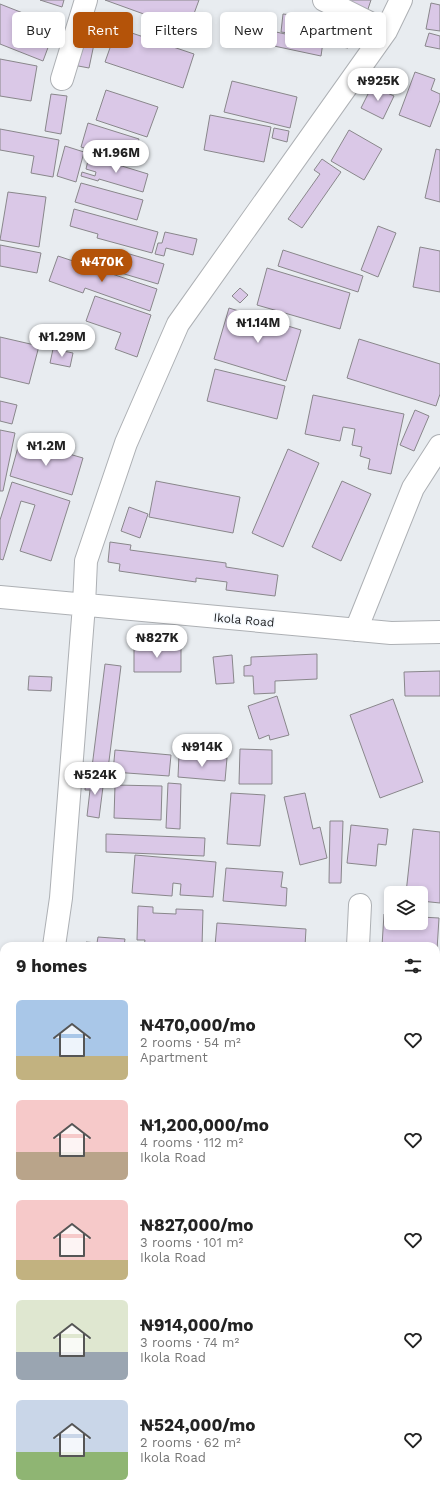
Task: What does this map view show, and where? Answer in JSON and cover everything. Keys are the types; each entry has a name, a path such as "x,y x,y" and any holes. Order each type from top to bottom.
{"street":[{"path":"62,79 86,0"},
{"path":"324,0 348,12"},
{"path":"386,31 401,0"},
{"path":"54,942 61,890 84,605 86,561 126,444 178,324 374,48"},
{"path":"356,630 413,488 440,446"},
{"name":"Ikola Road","path":"0,597 391,633 440,632"},
{"path":"358,942 360,905"}],"building":[{"path":"40,0 64,0 62,7"},
{"path":"105,0 199,0 195,12 141,13"},
{"path":"337,0 371,0 367,12"},
{"path":"431,3 440,5 440,31 426,29"},
{"path":"0,4 20,12 12,12 12,48 48,48 43,61 0,44"},
{"path":"283,14 285,14 285,33 281,32"},
{"path":"277,32 285,34 285,48 322,48 321,56 277,47"},
{"path":"133,33 141,36 141,48 176,48 194,54 183,88 105,62 110,48 133,48"},
{"path":"429,33 440,36 440,49 425,46"},
{"path":"77,48 93,48 89,68 73,65"},
{"path":"0,59 37,66 31,101 0,96"},
{"path":"415,72 435,79 431,90 440,94 440,100 430,127 399,115"},
{"path":"232,81 297,97 290,128 224,112"},
{"path":"372,86 394,96 383,119 361,108"},
{"path":"106,90 158,107 147,137 96,120"},
{"path":"51,94 67,96 61,134 45,131"},
{"path":"210,115 271,127 264,162 204,150"},
{"path":"88,123 139,139 132,163 81,147"},
{"path":"274,128 289,131 287,142 272,138"},
{"path":"0,129 59,140 53,177 31,173 34,156 0,150"},
{"path":"349,130 382,149 364,180 331,161"},
{"path":"65,146 84,152 76,182 57,176"},
{"path":"436,149 440,150 440,202 425,198"},
{"path":"89,156 148,174 143,192 99,179 98,181 81,176 82,172 95,176 96,172 86,169"},
{"path":"322,159 341,172 302,228 288,219 320,174 314,170"},
{"path":"81,183 143,200 137,220 75,202"},
{"path":"8,192 46,197 39,247 0,240"},
{"path":"74,209 158,232 152,253 97,238 98,234 70,226"},
{"path":"378,226 396,233 378,277 361,270"},
{"path":"165,232 197,239 193,255 166,248 164,256 155,254 158,243 162,243"},
{"path":"0,245 41,253 37,273 0,266"},
{"path":"420,247 440,251 440,292 413,287"},
{"path":"283,250 363,276 358,292 278,266"},
{"path":"126,253 164,264 158,284 121,273"},
{"path":"58,256 157,289 150,311 85,288 83,293 49,281"},
{"path":"267,268 350,293 340,329 257,305"},
{"path":"240,288 248,295 240,303 232,296"},
{"path":"95,296 151,315 137,357 115,349 121,333 86,321"},
{"path":"229,308 301,330 286,381 214,359"},
{"path":"0,337 39,346 29,384 0,377"},
{"path":"359,339 440,364 440,394 436,406 347,378"},
{"path":"53,349 73,353 70,367 50,363"},
{"path":"215,369 285,386 277,419 207,401"},
{"path":"313,395 404,414 391,474 368,469 370,459 360,456 362,447 352,445 355,429 343,427 340,441 305,434"},
{"path":"0,401 17,405 12,424 0,421"},
{"path":"415,410 429,416 414,451 400,445"},
{"path":"0,430 15,433 3,491 0,491"},
{"path":"20,440 83,458 72,495 10,476"},
{"path":"288,449 319,463 283,547 252,533"},
{"path":"156,481 240,497 233,533 149,517"},
{"path":"342,481 371,494 341,561 312,547"},
{"path":"12,482 70,501 51,561 20,551 35,505 21,501 3,560 0,559 0,520"},
{"path":"129,507 148,514 140,538 121,531"},
{"path":"110,542 131,545 130,550 226,563 226,567 278,575 275,596 226,590 227,582 196,578 196,582 119,571 120,564 108,562"},
{"path":"134,646 181,647 181,672 134,672"},
{"path":"317,654 317,679 275,681 275,693 254,694 253,676 244,676 244,666 251,665 251,657"},
{"path":"232,655 234,683 216,684 213,657"},
{"path":"105,664 121,666 107,777 91,775"},
{"path":"440,671 440,696 405,696 404,672"},
{"path":"29,676 52,677 51,691 28,690"},
{"path":"277,696 289,735 270,740 269,735 259,739 248,706"},
{"path":"393,699 423,782 380,798 350,715"},
{"path":"240,749 272,750 272,784 239,784"},
{"path":"115,750 171,755 169,776 113,772"},
{"path":"179,755 227,758 225,781 178,777"},
{"path":"86,777 104,779 99,818 87,816 90,790 85,790"},
{"path":"168,783 181,784 180,829 166,828"},
{"path":"115,785 162,786 161,820 114,818"},
{"path":"231,793 265,795 260,846 227,844"},
{"path":"305,793 313,829 320,827 327,858 300,865 284,797"},
{"path":"330,821 343,821 341,883 329,883"},
{"path":"351,825 388,829 386,845 378,844 376,866 347,863"},
{"path":"413,829 440,832 440,903 428,902 428,886 407,886"},
{"path":"106,834 205,838 204,856 106,852"},
{"path":"135,855 216,862 213,897 180,895 181,884 173,883 172,896 132,893"},
{"path":"226,868 283,872 281,887 287,888 286,906 223,901"},
{"path":"138,906 153,907 153,913 176,914 176,909 203,910 202,942 145,942 145,940 137,940"},
{"path":"384,914 384,930 428,930 428,917 439,918 438,942 382,942"},
{"path":"217,923 306,929 305,942 215,942"},
{"path":"98,937 125,939 125,942 97,942"}]}
